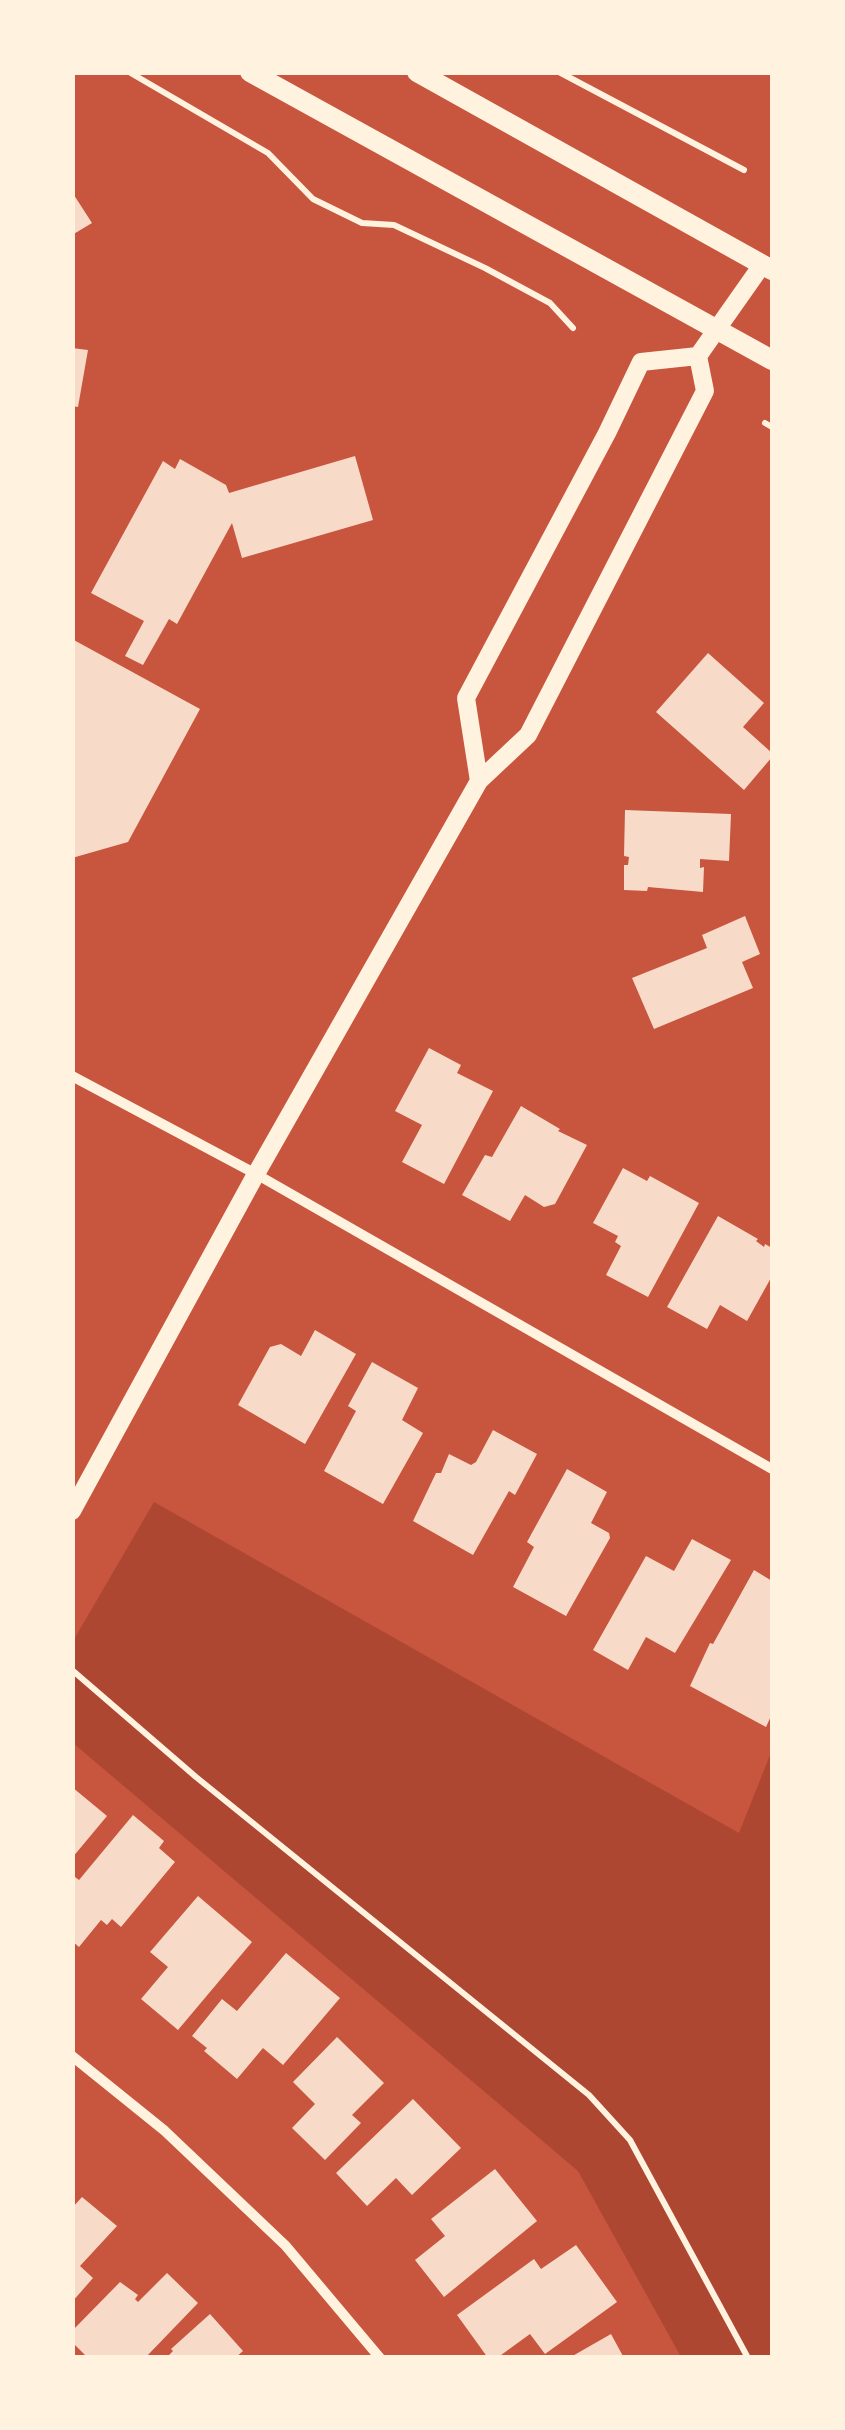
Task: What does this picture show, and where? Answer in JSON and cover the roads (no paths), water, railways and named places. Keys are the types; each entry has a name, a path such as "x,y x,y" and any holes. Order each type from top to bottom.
{"main road":[{"path":"250,72 772,360"},
{"path":"417,72 769,262"}],"street":[{"path":"72,1511 256,1174 479,780 528,734 537,718 704,391 698,356 769,262"},
{"path":"479,780 466,698 641,362 698,356"},
{"path":"72,1076 256,1174 772,1469"},
{"path":"72,2056 166,2131 286,2246 380,2358"}]}
